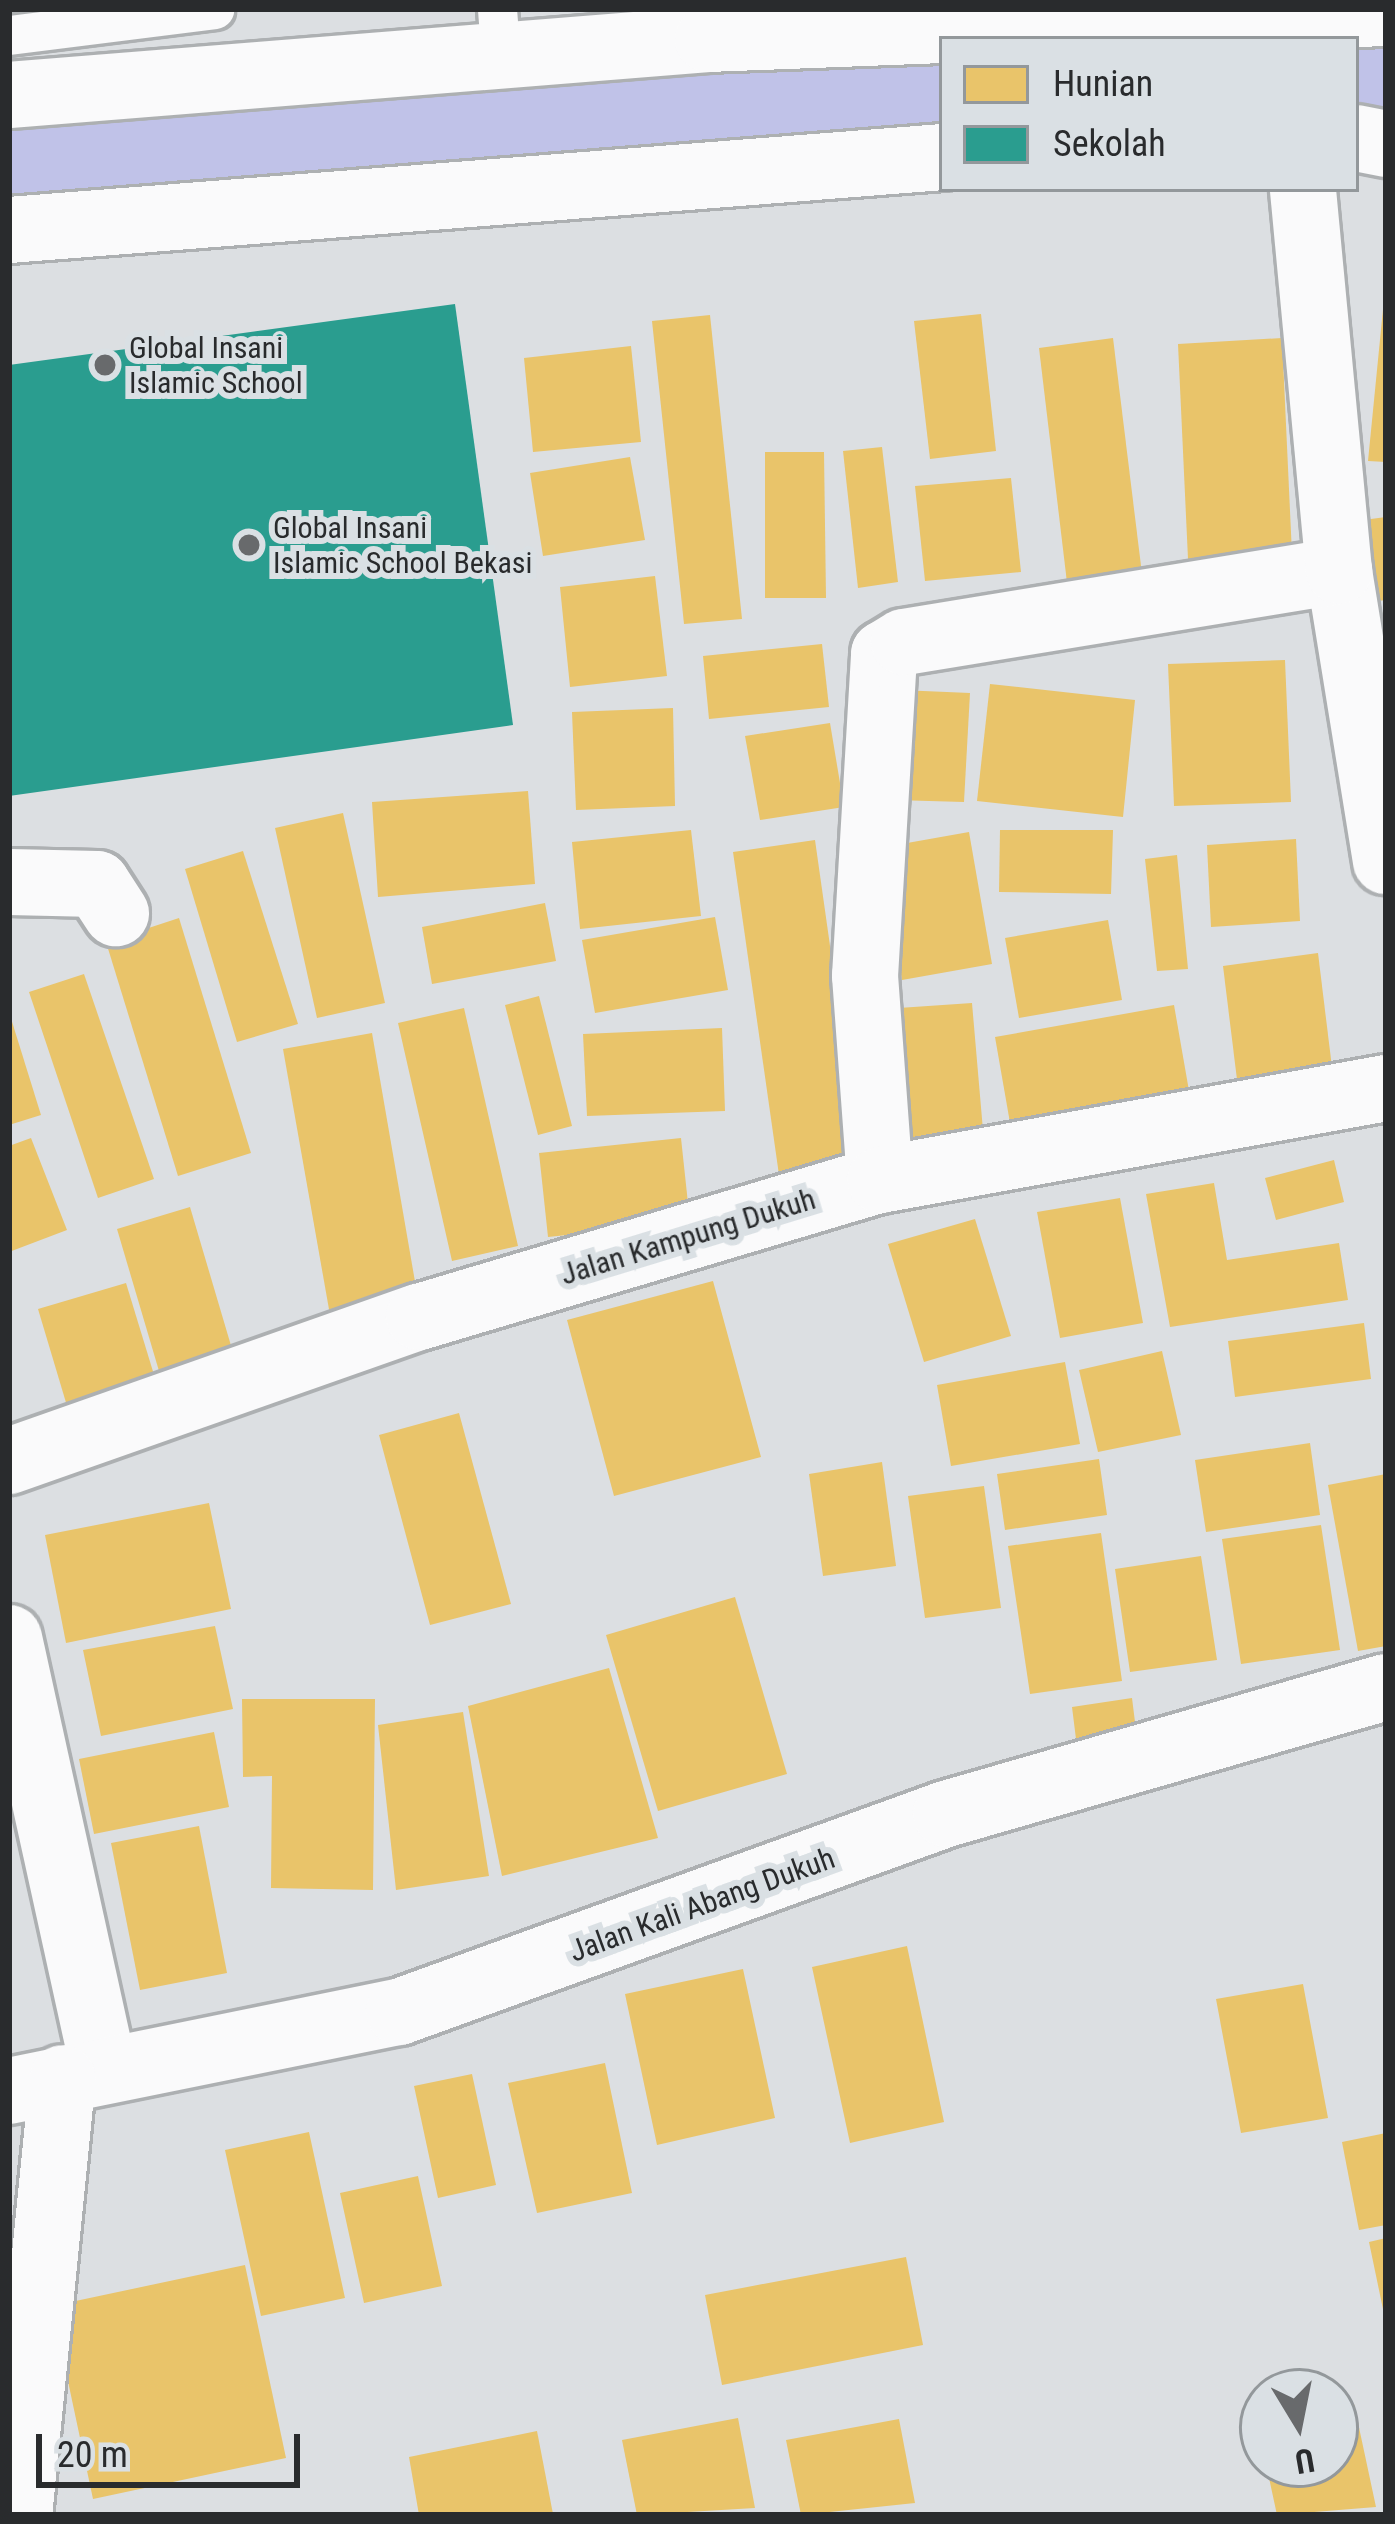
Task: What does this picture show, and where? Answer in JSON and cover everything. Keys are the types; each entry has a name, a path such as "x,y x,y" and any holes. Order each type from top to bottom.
{"street":[{"path":"9,95 499,35 707,24 1183,15 1318,23 1386,13"},
{"path":"9,230 939,157"},
{"path":"1304,192 1339,571 1386,861"},
{"path":"880,1180 865,976 884,654 904,642 1339,571"},
{"path":"9,883 65,875 98,884 116,913"},
{"name":"Jalan Kampung Dukuh","path":"9,1461 418,1317 880,1180 1386,1088"},
{"path":"9,1638 59,2080 19,2515"},
{"name":"Jalan Kali Abang Dukuh","path":"59,2080 400,2012 946,1814 1386,1687"}],"lane":[{"path":"9,35 214,9"}],"shaded area":[{"path":"1183,9 1386,13 1386,143 1359,138 1359,36 939,36 939,157 9,230 9,94 708,39 1182,21"}],"building: Hunian":[{"path":"1386,279 1386,462 1368,461"},
{"path":"981,314 996,451 930,459 914,321"},
{"path":"710,315 742,619 684,624 652,321"},
{"path":"1113,338 1143,582 1068,591 1039,348"},
{"path":"1282,338 1292,554 1188,559 1178,344"},
{"path":"631,346 641,442 533,452 524,358"},
{"path":"882,447 898,582 858,588 843,451"},
{"path":"765,452 824,452 826,598 765,598"},
{"path":"630,457 645,540 543,556 530,473"},
{"path":"1011,478 1021,572 925,581 915,486"},
{"path":"1386,517 1386,600 1352,604 1341,523"},
{"path":"655,576 667,676 570,687 560,587"},
{"path":"822,644 829,707 709,719 703,656"},
{"path":"1285,660 1291,802 1174,806 1168,664"},
{"path":"990,684 1135,700 1123,817 977,801"},
{"path":"900,690 970,693 964,802 894,800"},
{"path":"673,708 675,806 576,810 572,712"},
{"path":"830,723 844,807 760,820 745,736"},
{"path":"528,791 535,884 378,897 372,802"},
{"path":"343,813 385,1003 317,1018 275,828"},
{"path":"691,830 701,916 580,929 572,842"},
{"path":"1000,830 1113,830 1111,894 999,892"},
{"path":"969,832 992,964 902,980 879,848"},
{"path":"1296,839 1300,921 1211,927 1207,845"},
{"path":"815,840 862,1171 780,1182 733,852"},
{"path":"243,851 298,1024 237,1042 185,869"},
{"path":"1177,855 1188,969 1157,971 1145,859"},
{"path":"545,903 556,961 432,984 422,927"},
{"path":"715,917 728,990 595,1013 582,940"},
{"path":"179,918 251,1153 178,1176 106,942"},
{"path":"1108,920 1122,1000 1019,1018 1005,938"},
{"path":"1318,953 1335,1092 1240,1104 1223,966"},
{"path":"84,974 154,1179 98,1198 29,992"},
{"path":"539,996 572,1126 538,1135 505,1005"},
{"path":"972,1003 984,1142 895,1149 884,1009"},
{"path":"1174,1005 1192,1108 1013,1140 995,1037"},
{"path":"464,1008 518,1246 452,1261 398,1023"},
{"path":"9,1012 41,1115 9,1125"},
{"path":"722,1028 725,1111 587,1116 583,1034"},
{"path":"372,1033 418,1299 330,1315 283,1049"},
{"path":"31,1138 67,1230 9,1252 9,1146"},
{"path":"681,1138 690,1222 548,1237 539,1153"},
{"path":"1334,1160 1344,1202 1276,1220 1265,1178"},
{"path":"1214,1183 1227,1260 1339,1243 1348,1300 1170,1327 1146,1194"},
{"path":"1120,1198 1143,1323 1060,1338 1037,1212"},
{"path":"190,1207 240,1376 167,1398 117,1229"},
{"path":"975,1219 1011,1336 924,1362 888,1244"},
{"path":"713,1281 761,1457 614,1496 567,1320"},
{"path":"126,1283 162,1401 73,1426 38,1309"},
{"path":"1364,1323 1371,1379 1235,1397 1228,1341"},
{"path":"1162,1351 1181,1435 1098,1452 1079,1370"},
{"path":"1065,1362 1080,1444 951,1466 937,1385"},
{"path":"459,1413 511,1604 430,1625 379,1435"},
{"path":"1310,1443 1320,1515 1206,1532 1195,1460"},
{"path":"1099,1459 1107,1515 1005,1530 997,1474"},
{"path":"882,1462 896,1566 823,1576 809,1474"},
{"path":"1386,1474 1386,1646 1358,1651 1328,1485"},
{"path":"984,1486 1001,1608 925,1618 908,1496"},
{"path":"209,1503 231,1609 66,1643 45,1535"},
{"path":"1321,1525 1340,1650 1241,1664 1222,1539"},
{"path":"1101,1533 1122,1681 1030,1694 1008,1546"},
{"path":"1201,1556 1217,1660 1130,1672 1115,1569"},
{"path":"735,1597 787,1774 658,1811 606,1635"},
{"path":"215,1626 233,1709 101,1736 83,1650"},
{"path":"609,1668 658,1838 502,1876 468,1706"},
{"path":"1132,1698 1136,1730 1076,1739 1072,1707"},
{"path":"242,1699 375,1699 373,1890 271,1888 272,1776 243,1777"},
{"path":"463,1712 489,1876 396,1890 378,1725"},
{"path":"214,1732 229,1807 94,1834 79,1759"},
{"path":"199,1826 227,1973 140,1990 111,1843"},
{"path":"907,1946 944,2122 850,2143 812,1967"},
{"path":"743,1969 775,2118 657,2145 625,1994"},
{"path":"1303,1984 1328,2118 1241,2133 1216,1999"},
{"path":"605,2063 632,2193 537,2213 508,2083"},
{"path":"472,2074 496,2185 438,2198 414,2086"},
{"path":"309,2132 345,2298 261,2316 225,2150"},
{"path":"1386,2133 1386,2225 1359,2230 1342,2142"},
{"path":"418,2176 442,2286 364,2303 340,2193"},
{"path":"1386,2238 1386,2314 1384,2314 1369,2242"},
{"path":"906,2257 923,2345 722,2385 705,2295"},
{"path":"245,2265 286,2458 93,2499 52,2306"},
{"path":"738,2418 755,2508 637,2515 622,2440"},
{"path":"899,2419 915,2503 801,2515 786,2440"},
{"path":"1359,2427 1376,2507 1277,2515 1271,2488 1359,2488"},
{"path":"537,2431 553,2514 419,2515 409,2457"}],"building: Sekolah":[{"name":"Global Insani Islamic School Bekasi","path":"455,304 513,725 9,796 9,365"}],"place":[{"name":"Global Insani Islamic School","path":"105,365"},
{"name":"Global Insani Islamic School Bekasi","path":"249,545"}]}
